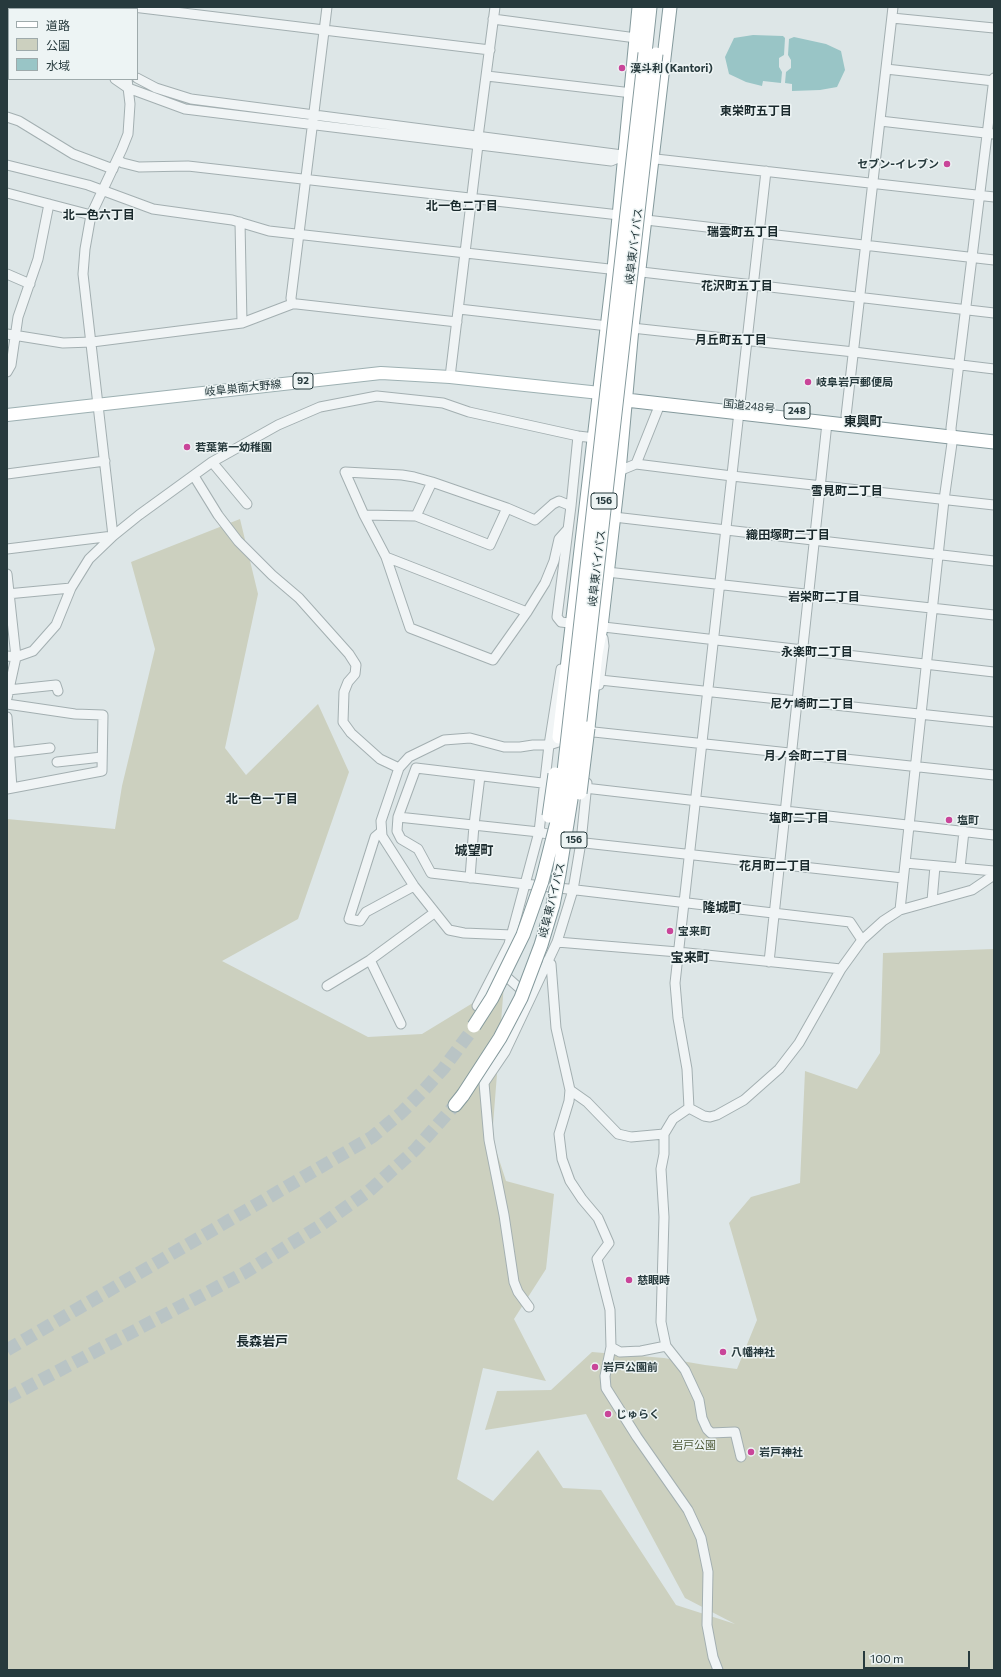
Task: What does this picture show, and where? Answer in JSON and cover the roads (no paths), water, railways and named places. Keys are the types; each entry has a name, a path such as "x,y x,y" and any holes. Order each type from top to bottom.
{"highway":[{"name":"156","path":"532,914 531,901 540,868 550,807 554,741 572,624 595,438 632,93 639,7"},
{"name":"岐阜東バイパス","path":"459,1100 507,1026 523,993 541,945 553,905 565,844 650,54 650,7"},
{"name":"岐阜東バイパス","path":"472,1030 492,998 509,966 532,914 550,852 561,798 650,54 661,7"},
{"name":"156","path":"541,945 549,940 572,850 591,730 596,654 601,627 614,517 632,328 640,272 670,7"},
{"name":"248","path":"600,393 626,396"},
{"name":"国道248号","path":"626,396 660,404 846,416 952,432 994,442"},
{"name":"国道248号","path":"626,396 739,409 827,422 952,432 994,433"}],"main road":[{"name":"岐阜巣南大野線","path":"7,415 381,373 450,377 600,393"}],"street":[{"path":"133,7 490,50"},
{"path":"292,304 291,298 327,7"},
{"path":"450,377 466,252 470,198 495,7"},
{"path":"846,416 874,183 893,7"},
{"path":"892,18 994,28"},
{"path":"493,19 636,38"},
{"path":"886,69 994,80 991,134 980,196 959,365 900,910"},
{"path":"487,76 632,93"},
{"path":"138,79 156,88 190,99 314,114 478,141"},
{"path":"118,80 185,109 312,125 625,156 994,197"},
{"path":"113,536 92,342 83,274 90,215 113,169 128,134 130,104 128,83"},
{"path":"7,117 19,121 73,154 113,169"},
{"path":"880,121 991,134"},
{"path":"117,160 138,167 188,166 619,215"},
{"path":"7,165 103,190 152,210 240,222 269,231 466,252 994,313"},
{"path":"689,1108 687,1069 678,1018 675,983 766,171"},
{"path":"7,193 90,215"},
{"path":"7,372 11,365 11,335 30,284 43,240 49,204"},
{"path":"646,220 994,260"},
{"path":"240,222 242,323"},
{"path":"7,274 30,284"},
{"path":"11,335 63,343 92,342 242,323 292,304 457,322"},
{"path":"459,309 608,326"},
{"path":"632,328 994,369"},
{"path":"12,656 33,651 56,625 71,588 89,559 113,536 139,515 212,462 278,425 320,407 377,396 443,403 469,412 578,436 595,438"},
{"path":"636,464 660,404"},
{"path":"769,962 827,422"},
{"path":"578,436 557,617 561,622 994,672"},
{"path":"7,474 105,461"},
{"path":"212,462 247,504"},
{"path":"619,471 636,464 994,505"},
{"path":"568,529 559,539 554,561 544,583 527,612 493,660 410,628 386,558 364,515 345,472 402,475 432,482 507,508 535,520 553,504 560,501 571,506"},
{"path":"194,476 218,515 238,541 272,575 299,598 349,654 356,665 356,674 348,682 344,692 343,722 351,733 380,759 399,768"},
{"path":"416,516 432,482"},
{"path":"364,515 416,516 490,545 507,508"},
{"path":"614,517 994,561"},
{"path":"7,549 113,536"},
{"path":"386,558 527,612"},
{"path":"607,572 994,615"},
{"path":"7,574 12,656 8,694 56,685 58,691"},
{"path":"8,594 71,588"},
{"path":"529,1307 518,1292 514,1282 504,1216 489,1140 484,1083 505,1052 557,942 573,890 581,842 591,730 600,680 604,646 601,627"},
{"path":"600,680 994,722"},
{"path":"7,704 75,714 103,715 102,771 9,789 7,717"},
{"path":"512,935 464,933 449,930 414,886 380,832 381,821 399,768 409,757 444,740 470,738 504,747 554,741 591,730 702,744 994,775"},
{"path":"477,1006 497,969 512,935 539,832 544,784 554,741"},
{"path":"8,753 50,748"},
{"path":"57,762 102,757"},
{"path":"862,940 850,922 431,873 418,849 402,839 397,831 398,817 416,768 994,835"},
{"path":"470,878 474,824 480,776"},
{"path":"398,817 539,832 581,842 903,878"},
{"path":"960,868 964,831"},
{"path":"380,832 375,836 349,919 360,921 366,912 414,886"},
{"path":"905,863 994,871"},
{"path":"932,901 935,866"},
{"path":"689,1108 704,1116 710,1117 717,1115 744,1100 779,1069 799,1043 841,969 862,940 883,921 900,910 972,890 994,875"},
{"path":"327,986 370,960 434,913"},
{"path":"557,942 678,952 841,969"},
{"path":"370,960 401,1024"},
{"path":"547,961 551,964 556,1028 570,1090 569,1101 559,1134 562,1160 570,1181 582,1199 598,1218 608,1243 597,1259 610,1310 611,1347 605,1376 606,1388 637,1437 688,1510 701,1538 708,1572 707,1625 713,1657 718,1670"},
{"path":"497,969 530,998"},
{"path":"570,1090 587,1102 618,1134 631,1137 664,1134"},
{"path":"689,1108 673,1119 664,1134 664,1154 661,1169 664,1217 661,1322 666,1346 685,1370 699,1400 702,1418 707,1429 711,1433 735,1432 741,1457"},
{"path":"611,1347 620,1352 641,1351 666,1346"}],"water":[{"path":"753,35 783,36 785,38 784,55 779,58 779,67 782,72 781,83 763,81 762,86 746,82 729,74 725,57 734,38"},
{"path":"794,37 826,44 841,51 845,70 837,87 820,90 792,91 792,84 785,83 786,72 791,68 791,60 788,55 789,39"}],"tunnel":[{"path":"7,1350 372,1137 401,1113 423,1091 443,1069 469,1034"},
{"path":"7,1398 244,1273 321,1225 369,1191 415,1150 455,1105"}],"place":[{"name":"漢斗利 (Kantori)","path":"622,68"},
{"name":"セブン-イレブン","path":"947,164"},
{"name":"岐阜岩戸郵便局","path":"808,382"},
{"name":"若葉第一幼稚園","path":"187,447"},
{"name":"塩町","path":"949,820"},
{"name":"宝来町","path":"670,931"},
{"name":"慈眼時","path":"629,1280"},
{"name":"八幡神社","path":"723,1352"},
{"name":"岩戸公園前","path":"595,1367"},
{"name":"じゅらく","path":"608,1414"},
{"name":"岩戸神社","path":"751,1452"}],"district":[{"name":"東栄町五丁目","path":"756,111"},
{"name":"北一色二丁目","path":"462,206"},
{"name":"北一色六丁目","path":"99,215"},
{"name":"瑞雲町五丁目","path":"743,232"},
{"name":"花沢町五丁目","path":"737,286"},
{"name":"月丘町五丁目","path":"731,340"},
{"name":"東興町","path":"863,422"},
{"name":"雪見町二丁目","path":"847,491"},
{"name":"織田塚町二丁目","path":"788,535"},
{"name":"岩栄町二丁目","path":"824,597"},
{"name":"永楽町二丁目","path":"817,652"},
{"name":"尼ケ崎町二丁目","path":"812,704"},
{"name":"月ノ会町二丁目","path":"806,756"},
{"name":"北一色一丁目","path":"262,799"},
{"name":"塩町二丁目","path":"799,818"},
{"name":"城望町","path":"474,851"},
{"name":"花月町二丁目","path":"775,866"},
{"name":"隆城町","path":"722,908"},
{"name":"宝来町","path":"690,958"},
{"name":"長森岩戸","path":"262,1342"}],"park label":[{"name":"岩戸公園","path":"694,1445"}]}
